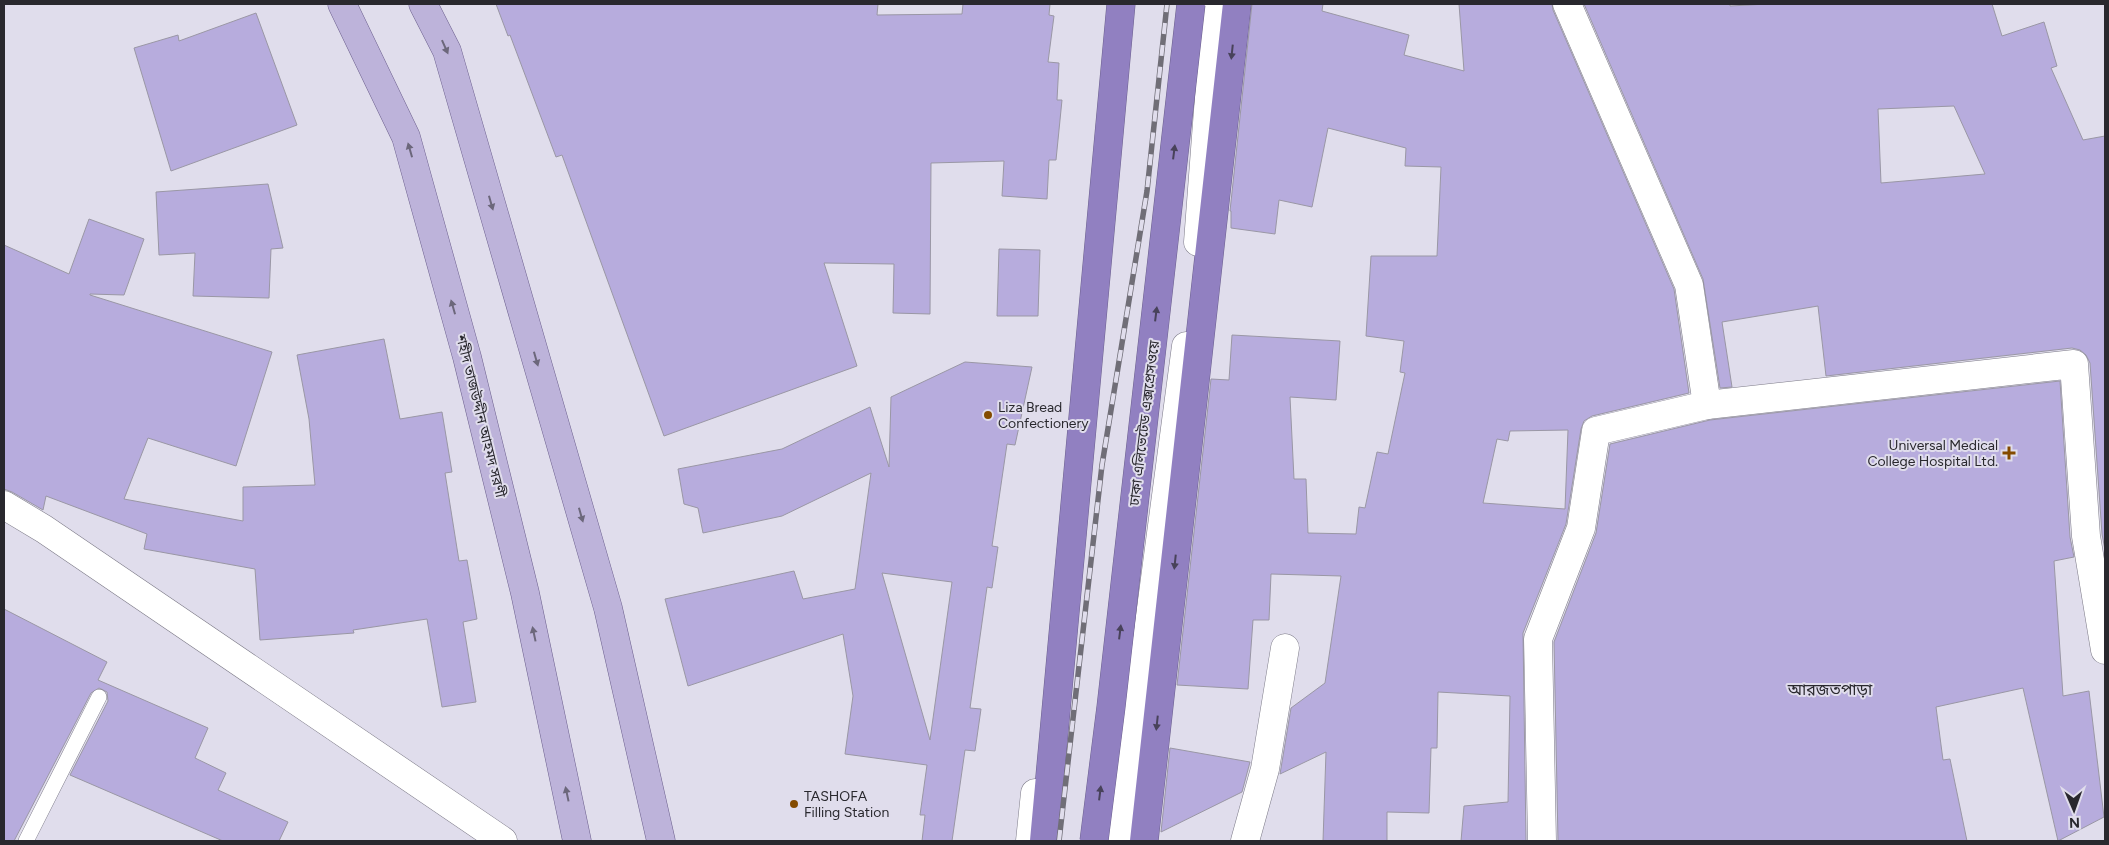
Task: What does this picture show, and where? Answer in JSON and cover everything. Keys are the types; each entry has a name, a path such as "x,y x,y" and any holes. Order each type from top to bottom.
{"highway":[{"path":"1044,841 1121,4"},
{"name":"ঢাকা এলিভেটেড এক্সপ্রেসওয়ে","path":"1094,841 1191,4"},
{"path":"1144,841 1237,4"}],"main road":[{"name":"শহীদ তাজউদ্দীন আহমদ সরণী","path":"342,4 406,137 467,357 526,594 577,841"},
{"path":"423,4 447,51 605,599 661,841"}],"street":[{"path":"1030,841 1115,4"},
{"path":"1120,841 1196,274 1216,4"},
{"path":"1567,4 1689,285 1707,405"},
{"path":"1542,841 1538,639 1581,528 1596,431 1707,405 2074,364 2086,536 2105,650"},
{"path":"4,505 44,529 503,841"},
{"path":"1245,841 1265,769 1285,648"}],"lane":[{"path":"26,841 99,697"}],"building":[{"path":"496,4 878,4 877,15 962,14 963,4 1050,4 1049,15 1054,16 1048,62 1059,63 1057,100 1062,100 1056,160 1049,160 1047,199 1002,196 1004,161 931,163 930,314 893,313 894,264 824,263 857,366 664,436 562,155 556,157 510,35 508,36"},
{"path":"1252,4 1323,4 1322,11 1409,35 1404,55 1464,71 1459,4 1552,4 1674,289 1689,393 1592,416 1584,421 1581,429 1566,524 1523,633 1526,841 1461,841 1464,806 1508,802 1510,696 1438,692 1437,748 1431,748 1429,813 1387,812 1387,841 1323,841 1326,752 1280,774 1291,708 1325,683 1341,576 1271,574 1269,620 1253,620 1248,689 1177,685 1211,379 1229,380 1232,335 1340,341 1336,400 1290,397 1294,479 1306,479 1308,533 1356,534 1359,507 1365,508 1377,452 1388,454 1405,373 1400,372 1404,341 1366,336 1371,256 1437,256 1441,167 1405,166 1406,148 1328,128 1312,207 1279,200 1275,234 1231,228 1230,211","holes":["1568,430 1565,509 1483,503 1497,439 1508,441 1510,431"]},
{"path":"1584,4 1730,4 1730,6 1767,4 1992,4 2002,36 2044,22 2057,66 2051,68 2083,140 2105,136 2105,550 2102,534 2090,363 2086,355 2080,350 2072,348 1826,376 1818,306 1722,322 1732,387 1720,388 1703,279","holes":["1954,106 1985,174 1881,183 1878,109"]},
{"path":"256,13 297,125 171,171 134,48 178,35 179,41"},
{"path":"268,184 283,248 271,249 269,298 193,296 195,253 159,255 156,192"},
{"path":"89,219 144,239 124,295 90,295 272,352 236,466 148,438 124,499 243,521 243,487 315,485 309,419 297,355 384,339 400,419 442,412 452,472 445,473 459,561 467,560 477,619 463,622 476,702 442,707 427,619 353,630 354,633 260,640 255,569 144,549 147,534 46,496 43,510 4,489 4,245 69,274"},
{"path":"999,249 1040,250 1038,316 997,316"},
{"path":"965,362 1032,367 1015,445 1007,444 992,546 998,547 992,588 987,587 970,708 981,709 975,751 965,750 952,841 922,841 925,815 920,815 927,765 845,754 853,696 843,634 688,686 665,599 794,571 803,599 855,589 871,473 782,516 703,533 698,508 684,504 678,469 782,449 870,407 889,467 891,397","holes":["882,573 952,582 930,740"]},
{"path":"2060,381 2070,537 2074,557 2054,561 2063,696 2089,691 2104,817 2058,841 2023,688 1936,707 1943,760 1950,759 1967,841 1558,841 1554,642 1596,533 1610,444 1710,420"},
{"path":"4,609 107,662 98,680 208,728 195,758 226,773 218,790 288,822 279,841 223,841 70,775 108,701 107,692 99,688 91,693 14,841 4,841"},
{"path":"1170,748 1250,762 1242,792 1161,832"}],"tram line":[{"path":"1092,841 1135,469 1180,196 1200,4"}],"railway":[{"path":"1059,841 1102,465 1147,191 1167,4"}],"place":[{"name":"Liza Bread Confectionery","path":"988,415"},
{"name":"Universal Medical College Hospital Ltd.","path":"2009,453"},
{"name":"TASHOFA Filling Station","path":"794,804"}],"district":[{"name":"আরজতপাড়া","path":"1830,689"}]}
